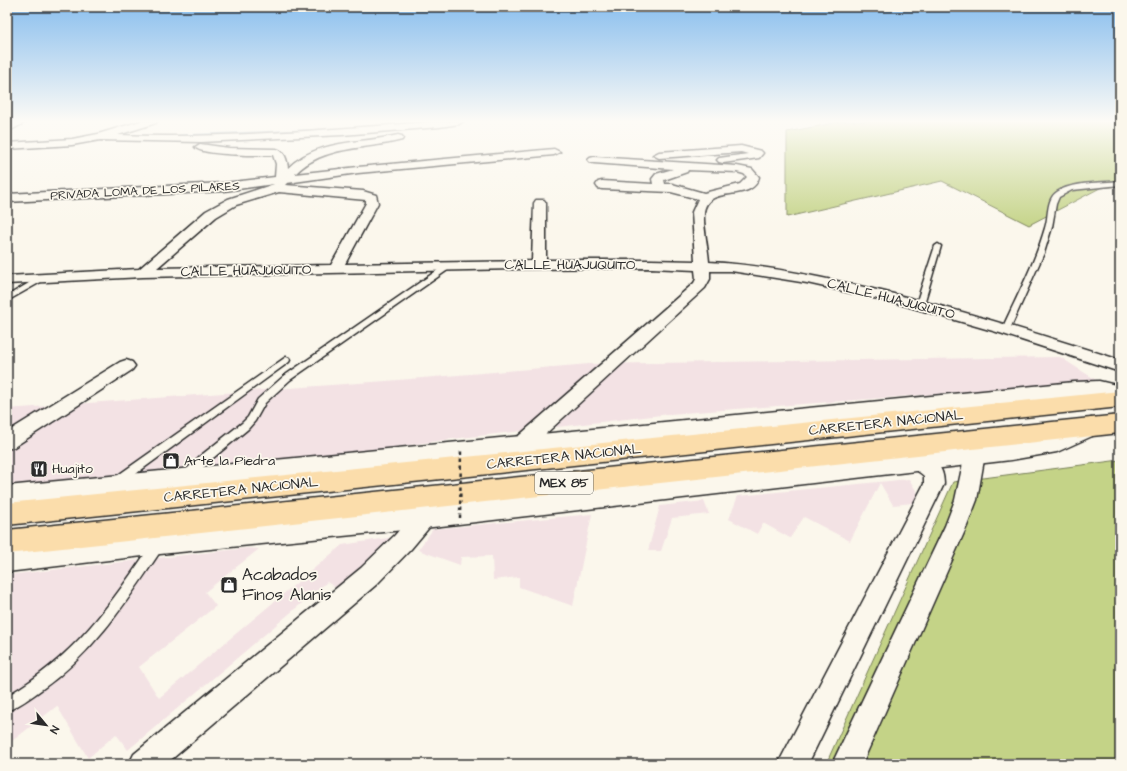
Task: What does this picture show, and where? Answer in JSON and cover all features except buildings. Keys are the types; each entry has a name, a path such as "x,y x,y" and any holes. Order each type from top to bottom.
{"highway":[{"name":"CARRETERA NACIONAL","path":"7,514 1120,399"},
{"name":"CARRETERA NACIONAL","path":"7,542 1120,424"}],"main road":[{"name":"CARRETERA NACIONAL","path":"7,497 1074,390 1099,389 1120,394"},
{"name":"CARRETERA NACIONAL","path":"7,559 160,542 424,517 1040,447 1057,444 1090,427"}],"street":[{"path":"278,157 280,160 280,185"},
{"path":"280,185 303,160 309,157"},
{"path":"143,273 218,209 243,198 280,185 364,170 501,157"},
{"path":"660,186 658,179 660,177 684,170 701,162 751,157"},
{"path":"521,445 700,285 703,279 698,212 701,201 709,194 742,189 752,181 753,177 751,173 742,169 688,167 594,160"},
{"path":"280,185 363,195 372,198 372,203 336,270"},
{"name":"PRIVADA LOMA DE LOS PILARES","path":"7,198 280,185"},
{"path":"602,185 660,186 685,190 704,197"},
{"path":"539,265 540,203"},
{"name":"CALLE HUAJUQUITO","path":"7,280 143,273 539,265 701,265 765,271 854,288 920,304 1120,366"},
{"path":"7,442 126,366"},
{"path":"847,764 956,526 966,500 975,454"},
{"path":"793,764 934,484 934,474 927,466 917,461"},
{"path":"150,763 369,576 403,542 424,517"}],"lane":[{"path":"1006,330 1043,246 1050,222 1054,200 1057,195 1060,192 1074,188 1120,183"},
{"path":"920,304 938,246"},
{"path":"185,479 203,460 245,426 252,419 255,411 262,401 287,378 448,267"},
{"path":"7,299 42,279"},
{"path":"110,486 286,360"},
{"path":"7,704 34,689 76,654 105,621 160,542"}],"path":[{"path":"460,518 461,449"}],"shaded area":[{"path":"1060,357 1096,380 1016,388 670,414 452,439 330,456 7,486 7,409 386,381 589,364"},
{"path":"909,479 923,502 893,505 880,483 850,541 804,517 790,538 763,523 757,534 729,519 738,496"},
{"path":"704,501 709,514 672,518 661,551 648,551 660,506"},
{"path":"592,514 573,606 519,587 519,577 493,580 492,556 461,557 460,565 418,550 433,529"},
{"path":"401,536 358,580 347,579 336,588 327,582 128,750 116,734 88,758 57,706 7,745 7,575 247,548 259,549 205,592 216,606 139,667 159,698 342,545"}],"green space":[{"path":"787,157 1120,157 1120,186 1100,188 1029,225 942,181 787,217"},
{"path":"1120,460 1120,764 826,764 953,482"}],"place":[{"name":"Arte la Piedra","path":"171,461"},
{"name":"Huajito","path":"39,469"},
{"name":"Acabados Finos Alanis","path":"229,585"}]}
